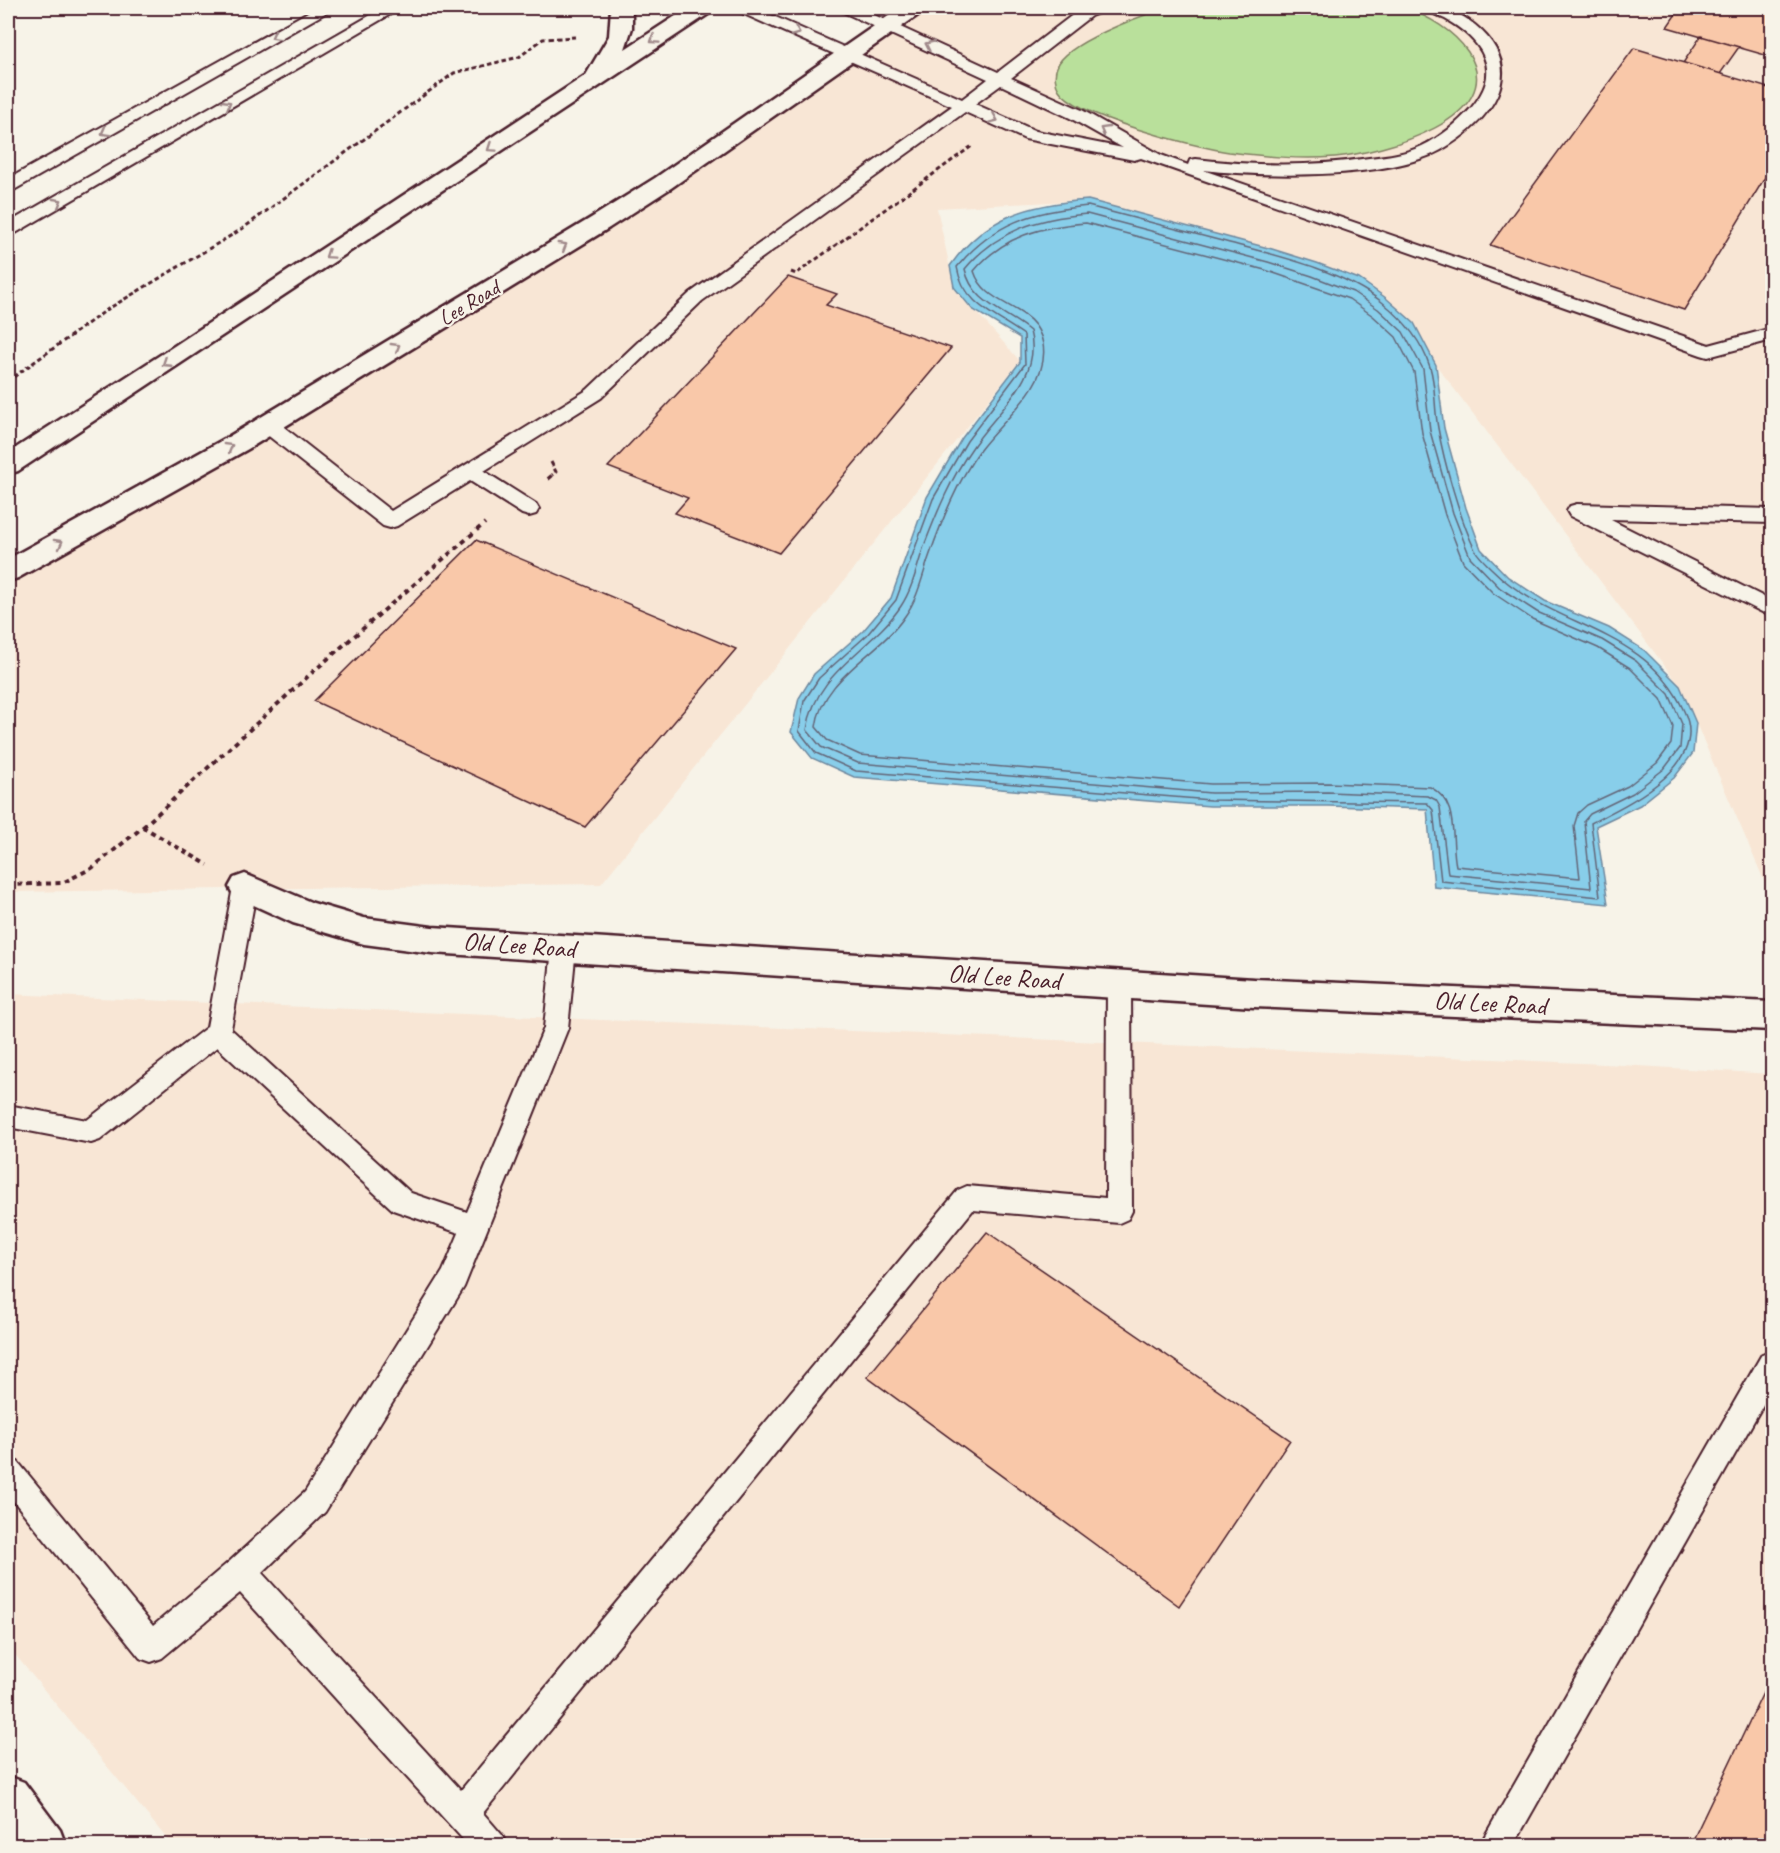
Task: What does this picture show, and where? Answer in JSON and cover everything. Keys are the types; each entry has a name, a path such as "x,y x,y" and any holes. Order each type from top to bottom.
{"street":[{"path":"593,80 618,45 621,8"},
{"path":"8,465 112,399 702,8"},
{"name":"Lee Road","path":"8,571 268,425 636,200 913,8"},
{"name":"Old Lee Road","path":"245,887 305,914 364,931 432,940 1266,993 1773,1016"},
{"path":"8,1798 44,1845"}],"lane":[{"path":"8,230 393,8"},
{"path":"743,8 1031,135 1155,159 1270,170 1352,167 1412,156 1435,146 1466,124 1491,92 1496,80 1491,55 1482,42 1460,21 1434,8"},
{"path":"847,8 1076,114 1155,159 1708,351 1773,334"},
{"path":"268,425 390,521 594,394 696,297 963,106 1092,9"},
{"path":"8,186 314,10 351,32"},
{"path":"469,471 523,505"},
{"path":"1773,516 1577,510 1773,610"},
{"path":"8,1116 91,1132 218,1032 245,887"},
{"path":"8,1472 151,1647 241,1572 315,1502 454,1278 556,1028 564,948"},
{"path":"462,1815 967,1198 1119,1210 1119,984"},
{"path":"218,1032 402,1202 475,1227"},
{"path":"1495,1845 1773,1363"},
{"path":"241,1572 491,1845"}],"path":[{"path":"8,381 108,309 243,229 454,73 519,57 543,39 578,37"},
{"path":"788,270 796,274 978,142"},
{"path":"8,885 62,883 92,868 143,827 315,670 477,529 523,505 556,472 549,458"},
{"path":"143,827 245,887"}],"shaded area":[{"path":"909,8 1772,8 1772,899 1680,686 1436,365 1414,323 1088,200 937,208 954,287 1020,361 601,884 8,892 8,573 268,425 887,26"},
{"path":"8,994 1605,1064 1772,1074 1772,1845 172,1845 8,1646"}],"green space":[{"path":"1383,6 1405,8 1440,25 1462,44 1468,52 1476,76 1472,96 1457,114 1408,140 1355,154 1308,158 1229,152 1165,137 1088,110 1070,100 1059,90 1055,79 1057,67 1063,58 1074,49 1105,32 1165,8"}],"water":[{"path":"1088,200 1317,263 1359,279 1386,298 1414,323 1436,365 1444,428 1466,508 1481,549 1508,577 1545,601 1609,628 1644,650 1680,686 1696,723 1693,753 1674,778 1640,805 1596,826 1608,904 1434,887 1427,809 1210,806 854,777 812,758 791,732 799,698 814,674 863,631 891,598 927,497 962,438 1020,362 1020,338 972,309 954,287 950,266 978,235 1010,216 1047,205"}],"building":[{"path":"1680,8 1772,8 1772,57 1667,27"},
{"path":"1701,36 1739,47 1720,74 1683,63"},
{"path":"1634,48 1772,89 1772,166 1684,310 1490,245"},
{"path":"788,277 837,294 826,305 951,348 779,553 675,513 688,498 608,467"},
{"path":"476,540 736,649 585,827 314,701"},
{"path":"987,1232 1290,1440 1179,1606 867,1377"},
{"path":"1772,1674 1772,1846 1690,1846"}]}
